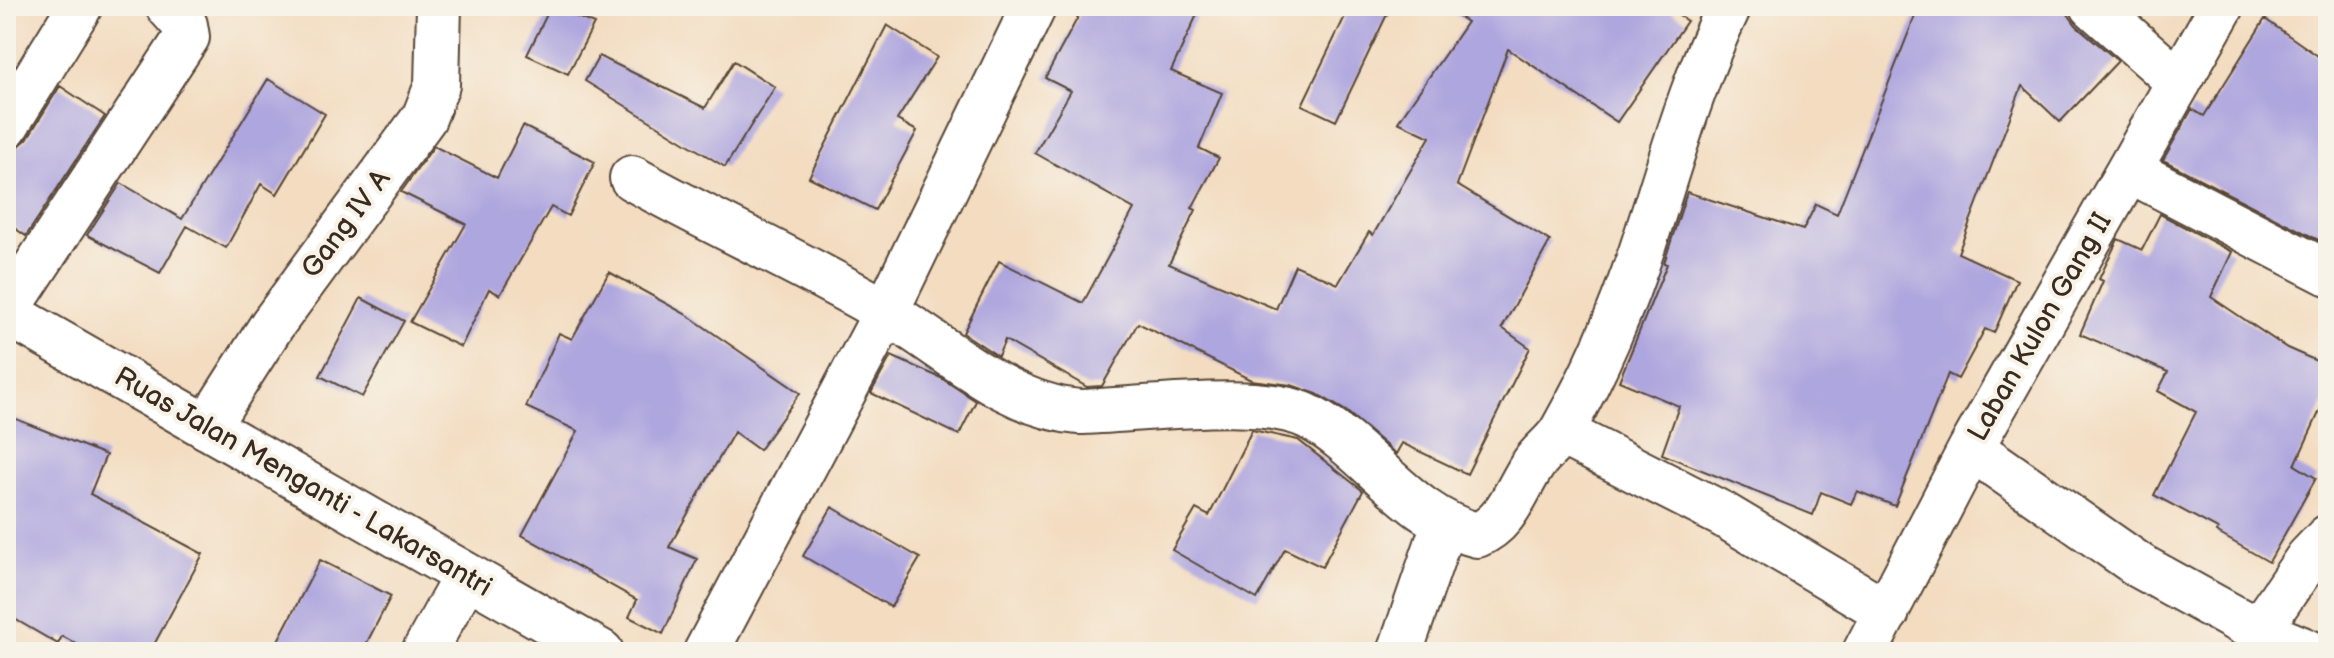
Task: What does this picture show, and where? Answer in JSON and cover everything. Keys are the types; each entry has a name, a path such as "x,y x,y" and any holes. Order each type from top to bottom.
{"street":[{"path":"6,126 80,6"},
{"path":"6,312 187,37 185,25 168,6"},
{"name":"Gang IV A","path":"207,427 290,299 424,118 437,85 439,6"},
{"path":"706,652 886,312 1034,6"},
{"path":"632,178 886,312 1012,394 1061,410 1265,405 1308,417 1444,524 1477,535 1490,530 1500,521 1534,462 1562,433 1620,304 1646,236 1669,155 1711,43 1729,6"},
{"path":"2093,6 2179,82"},
{"name":"Laban Kulon Gang II","path":"1865,652 1971,448 2222,6"},
{"path":"2129,170 2328,273"},
{"name":"Ruas Jalan Menganti - Lakarsantri","path":"6,312 601,652"},
{"path":"1562,433 1722,514 1887,612"},
{"path":"1971,448 2140,566 2258,631 2309,652"},
{"path":"1400,652 1444,524"},
{"path":"2258,631 2308,558 2328,537"},
{"path":"424,652 466,576"}],"building":[{"path":"551,6 594,24 568,74 527,55"},
{"path":"1084,6 1201,6 1171,71 1222,93 1199,148 1219,158 1192,208 1196,210 1169,264 1276,309 1295,265 1338,284 1369,232 1373,235 1430,137 1398,122 1467,22 1443,6 1663,6 1687,21 1617,122 1508,49 1457,185 1550,241 1502,328 1530,348 1467,474 1402,443 1396,454 1346,411 1317,394 1291,385 1251,380 1138,323 1102,386 1087,387 1005,340 998,356 963,333 999,261 1083,303 1134,209 1035,153 1071,91 1045,78"},
{"path":"1350,6 1391,6 1336,121 1302,105"},
{"path":"1919,6 2062,6 2076,25 2118,61 2060,122 2022,86 1958,253 2017,280 1994,333 1985,329 1958,379 1948,374 1895,506 1857,491 1851,504 1821,492 1813,515 1662,454 1679,406 1619,381 1667,264 1664,263 1687,192 1803,230 1816,204 1837,214"},
{"path":"2265,19 2328,63 2328,245 2163,160 2192,109 2204,116"},
{"path":"887,25 937,57 897,120 917,131 875,210 809,177"},
{"path":"599,56 705,108 734,61 775,87 725,167 585,81"},
{"path":"268,79 325,114 277,194 261,184 226,248 187,226 160,273 87,235 121,183 182,219"},
{"path":"60,86 105,116 26,236 6,222 6,157 27,139"},
{"path":"523,126 595,162 568,216 551,207 500,295 489,289 461,347 410,322 466,224 401,192 434,146 497,178"},
{"path":"2160,214 2232,252 2211,297 2287,348 2328,366 2328,393 2295,465 2316,478 2269,562 2216,532 2218,529 2154,495 2196,412 2158,391 2168,372 2080,334 2103,281 2099,279 2118,239 2142,250"},
{"path":"609,272 687,315 800,393 759,450 734,432 669,547 697,559 663,634 629,617 637,600 522,535 578,431 526,407 559,333 572,339"},
{"path":"361,298 404,321 362,397 320,376"},
{"path":"891,356 941,378 976,401 959,435 871,393"},
{"path":"6,415 106,455 90,494 203,554 150,652 92,652 62,636 58,644 6,614"},
{"path":"1252,430 1298,440 1363,491 1322,567 1285,549 1257,599 1172,550 1196,509 1209,516"},
{"path":"832,507 920,558 891,607 803,556"},
{"path":"320,560 391,596 362,652 272,652"}]}
